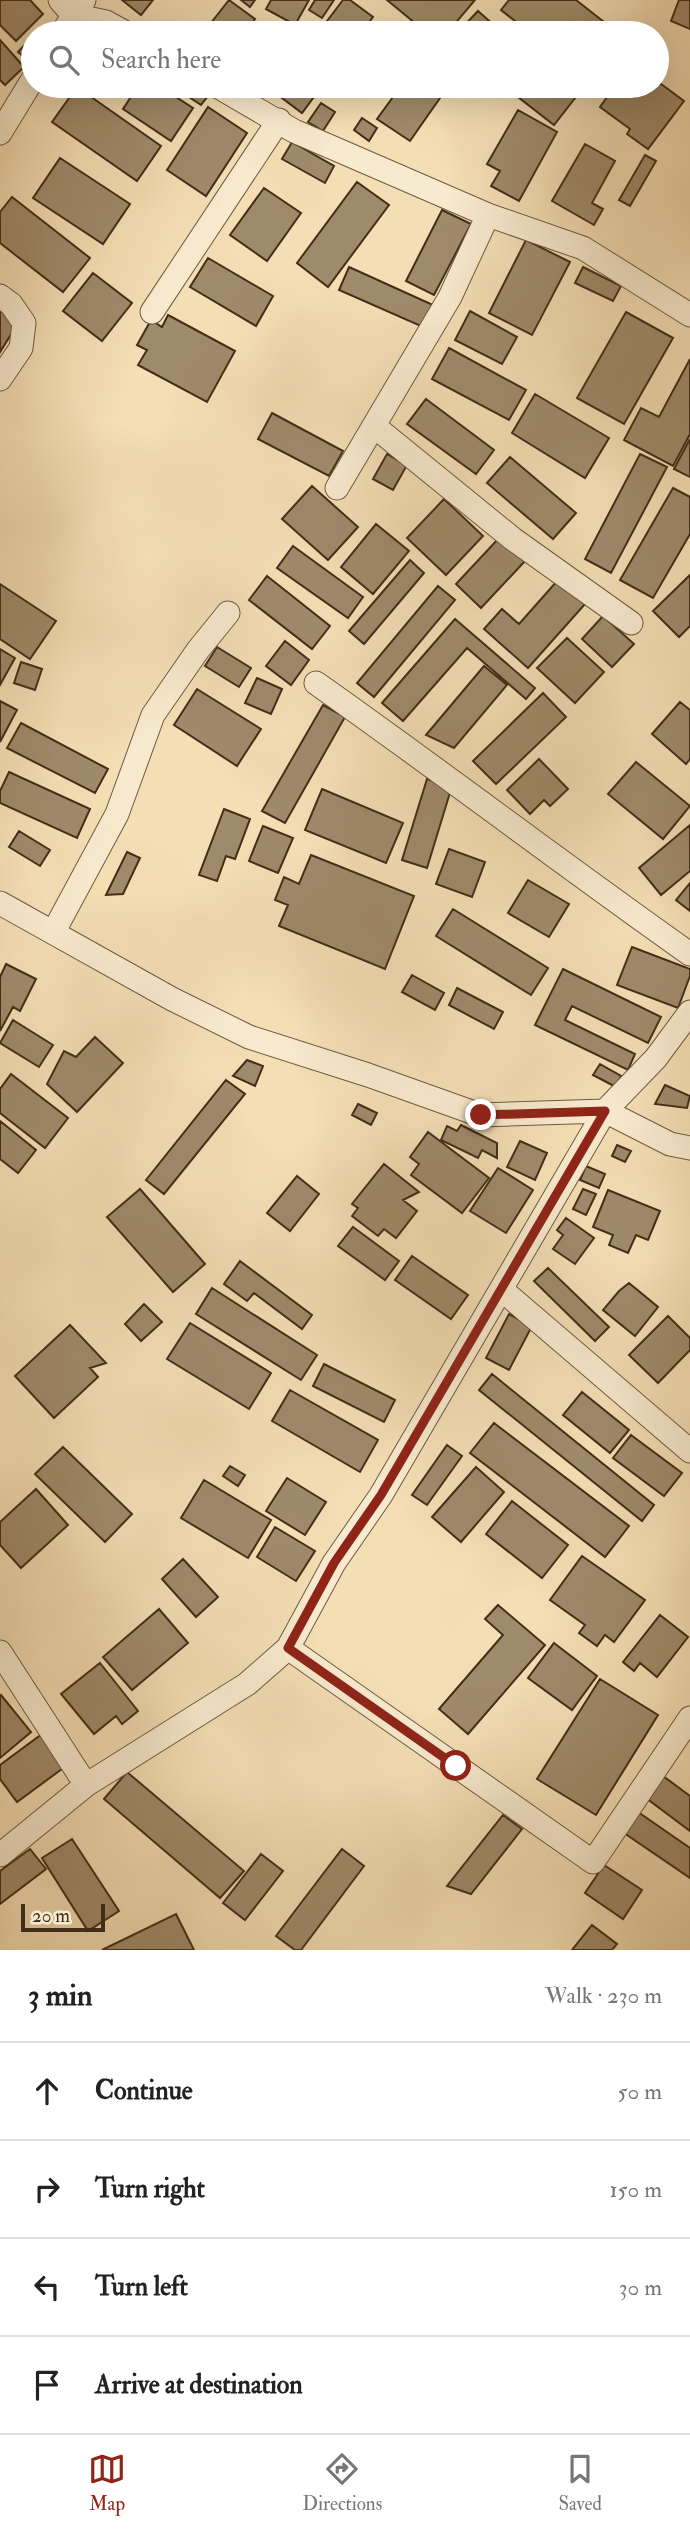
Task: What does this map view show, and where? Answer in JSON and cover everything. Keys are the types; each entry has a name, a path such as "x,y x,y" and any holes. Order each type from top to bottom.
{"street":[{"path":"69,12 102,21"},
{"path":"0,133 21,98"},
{"path":"239,98 294,131 488,215 583,248 690,316"},
{"path":"152,312 279,120"},
{"path":"337,488 450,297 488,215"},
{"path":"0,296 11,304 24,323 20,348 0,379"},
{"path":"374,426 513,539 631,623"},
{"path":"54,932 117,814 153,715 198,650 229,613"},
{"path":"316,683 690,954"},
{"path":"0,904 172,999 249,1037 481,1115 605,1111 670,1144 690,1148"},
{"path":"0,1855 86,1785 247,1684 288,1648 334,1563 381,1495 605,1111 656,1058 690,1012"},
{"path":"502,1290 690,1451"},
{"path":"288,1648 593,1862 690,1718"},
{"path":"0,1651 86,1785"}],"building":[{"path":"0,0 30,0 43,14 36,21 21,21 21,36 16,41 0,25"},
{"path":"122,0 153,0 141,15"},
{"path":"229,0 255,19 253,21 212,21"},
{"path":"241,0 255,0 250,7"},
{"path":"271,0 309,0 297,21 288,21 266,9"},
{"path":"315,0 334,0 322,18 309,10"},
{"path":"343,0 350,0 373,17 370,21 327,21"},
{"path":"387,0 475,0 457,21 412,21"},
{"path":"509,0 576,0 603,21 515,21 501,10"},
{"path":"679,0 690,0 690,29 671,21"},
{"path":"478,11 489,21 468,21"},
{"path":"0,40 21,64 21,70 5,85 0,80"},
{"path":"669,90 684,101 648,149 627,134 630,129 600,107 606,98 669,98"},
{"path":"69,98 93,98 161,146 137,181 52,122"},
{"path":"130,98 178,98 193,108 171,141 123,109"},
{"path":"190,98 206,98 201,105"},
{"path":"282,98 313,98 302,113"},
{"path":"392,98 440,98 410,141 377,119"},
{"path":"519,98 575,98 554,125"},
{"path":"321,103 335,112 323,131 308,122"},
{"path":"208,107 247,133 206,196 167,170"},
{"path":"518,110 557,132 519,201 491,186 500,171 487,164"},
{"path":"362,118 377,128 369,141 354,130"},
{"path":"292,142 334,166 325,183 282,159"},
{"path":"585,144 615,161 592,203 603,209 594,225 552,201"},
{"path":"645,155 656,161 630,206 619,200"},
{"path":"60,158 130,204 103,244 33,198"},
{"path":"357,182 389,205 328,287 297,263"},
{"path":"264,188 301,213 267,261 230,235"},
{"path":"12,197 90,258 63,292 0,243 0,212"},
{"path":"442,210 471,224 434,295 406,281"},
{"path":"526,240 570,262 532,335 489,313"},
{"path":"208,258 273,296 256,326 190,287"},
{"path":"349,267 433,305 423,327 339,290"},
{"path":"583,267 621,286 613,301 575,283"},
{"path":"93,273 132,303 102,341 63,311"},
{"path":"0,307 20,320 0,352"},
{"path":"470,311 517,337 502,364 455,340"},
{"path":"626,312 673,338 624,424 577,398"},
{"path":"168,315 235,351 207,402 138,365 147,350 137,345 151,320 162,327"},
{"path":"449,348 526,390 509,420 432,379"},
{"path":"690,359 690,434 673,466 624,440 641,408 659,417"},
{"path":"535,394 609,438 585,478 512,433"},
{"path":"426,399 494,450 476,474 407,424"},
{"path":"272,413 343,451 329,476 258,439"},
{"path":"690,439 690,477 674,469"},
{"path":"387,454 407,465 393,490 373,479"},
{"path":"640,454 667,467 611,573 585,559"},
{"path":"510,457 576,513 553,539 487,483"},
{"path":"312,486 358,527 328,560 282,519"},
{"path":"673,488 690,497 690,534 653,598 620,580"},
{"path":"444,499 483,536 446,575 407,538"},
{"path":"376,524 409,551 373,594 341,567"},
{"path":"500,537 526,560 481,608 456,584"},
{"path":"293,546 363,597 348,618 277,568"},
{"path":"410,560 424,573 364,644 349,631"},
{"path":"690,575 690,626 679,637 653,611"},
{"path":"267,576 330,626 312,649 249,600"},
{"path":"558,580 585,604 528,668 484,629 502,609 519,624"},
{"path":"0,584 56,621 30,659 0,639"},
{"path":"438,586 455,600 374,697 357,683"},
{"path":"603,616 634,644 612,667 582,639"},
{"path":"455,619 535,688 526,699 467,648 403,721 382,703"},
{"path":"567,638 604,672 575,703 537,668"},
{"path":"285,641 309,660 291,685 266,666"},
{"path":"217,647 251,668 239,687 205,666"},
{"path":"0,649 15,658 0,685"},
{"path":"21,662 42,669 35,690 14,683"},
{"path":"484,666 507,685 454,748 426,735"},
{"path":"257,678 282,689 271,714 245,703"},
{"path":"197,689 261,729 237,766 174,725"},
{"path":"543,693 566,717 496,784 473,761"},
{"path":"0,701 17,710 0,742"},
{"path":"680,702 690,710 690,759 686,764 652,734"},
{"path":"323,705 345,717 285,823 262,811"},
{"path":"21,723 108,769 95,793 7,748"},
{"path":"539,759 568,789 550,806 544,800 530,814 507,790"},
{"path":"636,762 690,806 663,839 608,794"},
{"path":"9,772 90,809 77,838 0,803 0,791"},
{"path":"427,779 452,786 427,868 402,860"},
{"path":"322,789 403,823 386,863 305,830"},
{"path":"224,809 250,819 235,859 226,856 217,881 199,875"},
{"path":"690,825 690,871 661,895 639,868"},
{"path":"263,826 293,838 278,873 249,861"},
{"path":"19,831 50,850 40,866 9,847"},
{"path":"449,849 485,862 472,897 436,884"},
{"path":"127,852 140,858 123,894 106,895"},
{"path":"311,855 414,896 385,969 279,926 288,905 275,900 284,877 299,884"},
{"path":"528,880 569,904 549,937 508,913"},
{"path":"690,883 690,911 676,900"},
{"path":"453,909 548,968 531,995 436,936"},
{"path":"632,947 690,969 678,1008 617,985"},
{"path":"6,964 36,979 20,1011 13,1007 0,1031 0,977"},
{"path":"563,969 661,1017 648,1043 572,1006 565,1020 635,1054 628,1070 535,1025"},
{"path":"412,975 444,993 435,1010 402,992"},
{"path":"457,988 503,1012 494,1029 449,1005"},
{"path":"13,1020 53,1045 39,1067 0,1043"},
{"path":"95,1037 123,1063 77,1112 47,1084 64,1051 76,1057"},
{"path":"247,1060 263,1066 255,1086 233,1076"},
{"path":"600,1064 621,1076 616,1087 593,1075"},
{"path":"11,1074 68,1118 45,1148 0,1113 0,1089"},
{"path":"226,1080 245,1094 164,1194 146,1180"},
{"path":"665,1085 690,1096 687,1108 655,1104"},
{"path":"358,1104 377,1113 371,1125 352,1115"},
{"path":"0,1121 36,1150 18,1173 0,1159"},
{"path":"461,1125 497,1143 497,1158 482,1150 478,1158 441,1140 447,1126 457,1131"},
{"path":"428,1132 489,1178 462,1213 411,1175 419,1164 410,1157"},
{"path":"520,1141 547,1153 535,1180 507,1167"},
{"path":"617,1145 631,1151 625,1162 612,1156"},
{"path":"384,1164 419,1192 403,1200 417,1211 396,1238 384,1229 378,1236 352,1216 358,1208 352,1204"},
{"path":"586,1166 605,1174 599,1188 580,1180"},
{"path":"498,1168 533,1190 506,1233 470,1211"},
{"path":"297,1176 319,1194 290,1231 267,1213"},
{"path":"140,1189 205,1264 173,1292 107,1217"},
{"path":"583,1189 596,1194 586,1215 573,1209"},
{"path":"608,1190 660,1211 648,1240 636,1235 628,1253 609,1245 613,1235 593,1227"},
{"path":"566,1218 594,1238 575,1264 553,1249 563,1235 557,1230"},
{"path":"353,1227 399,1261 385,1280 338,1246"},
{"path":"412,1256 468,1295 451,1319 395,1280"},
{"path":"240,1261 312,1315 302,1329 254,1293 247,1301 224,1284"},
{"path":"548,1268 609,1327 595,1341 534,1281"},
{"path":"629,1283 658,1307 635,1336 603,1310"},
{"path":"212,1288 317,1355 301,1380 196,1314"},
{"path":"144,1304 162,1322 141,1341 125,1324"},
{"path":"509,1314 532,1326 509,1370 486,1358"},
{"path":"668,1316 690,1338 690,1350 658,1383 629,1355"},
{"path":"190,1323 271,1373 249,1409 167,1359"},
{"path":"70,1325 106,1363 90,1368 98,1377 54,1418 15,1376"},
{"path":"324,1364 395,1400 384,1422 313,1386"},
{"path":"492,1374 654,1505 642,1521 479,1390"},
{"path":"290,1390 378,1440 360,1472 272,1421"},
{"path":"582,1392 629,1430 610,1453 563,1415"},
{"path":"494,1423 629,1526 605,1557 470,1453"},
{"path":"631,1435 682,1473 664,1496 613,1458"},
{"path":"447,1445 462,1456 427,1505 412,1495"},
{"path":"63,1447 132,1514 105,1542 35,1474"},
{"path":"230,1466 245,1475 238,1486 223,1476"},
{"path":"476,1467 504,1492 461,1542 432,1517"},
{"path":"287,1478 326,1502 305,1535 266,1511"},
{"path":"204,1480 271,1520 248,1558 181,1518"},
{"path":"36,1489 68,1525 21,1568 0,1545 0,1522"},
{"path":"512,1501 568,1545 542,1578 486,1534"},
{"path":"275,1527 315,1551 296,1581 257,1557"},
{"path":"582,1556 645,1600 614,1642 605,1635 597,1646 579,1633 585,1625 550,1600"},
{"path":"183,1559 218,1597 196,1617 162,1579"},
{"path":"498,1605 545,1645 468,1734 439,1709 503,1635 485,1619"},
{"path":"159,1609 188,1643 132,1690 103,1657"},
{"path":"660,1615 688,1637 657,1677 640,1663 634,1671 623,1662"},
{"path":"554,1643 597,1676 572,1710 528,1678"},
{"path":"100,1663 138,1711 122,1724 116,1716 94,1734 61,1694"},
{"path":"600,1679 658,1715 596,1815 537,1779"},
{"path":"0,1696 31,1732 0,1758"},
{"path":"42,1734 66,1766 17,1802 0,1779 0,1765"},
{"path":"127,1772 244,1871 220,1898 104,1799"},
{"path":"663,1776 690,1796 690,1831 646,1798"},
{"path":"638,1812 690,1848 690,1878 624,1833"},
{"path":"503,1815 522,1829 471,1894 447,1886"},
{"path":"72,1839 119,1911 88,1931 42,1858"},
{"path":"30,1849 46,1869 0,1904 0,1871"},
{"path":"342,1849 364,1866 301,1950 295,1950 276,1936"},
{"path":"261,1854 283,1871 245,1920 223,1903"},
{"path":"604,1865 642,1890 623,1919 585,1893"},
{"path":"176,1914 194,1950 102,1950"},
{"path":"592,1925 617,1944 612,1950 572,1950"}],"route":[{"path":"456,1766 288,1648 334,1563 381,1495 605,1111 481,1115"}]}
